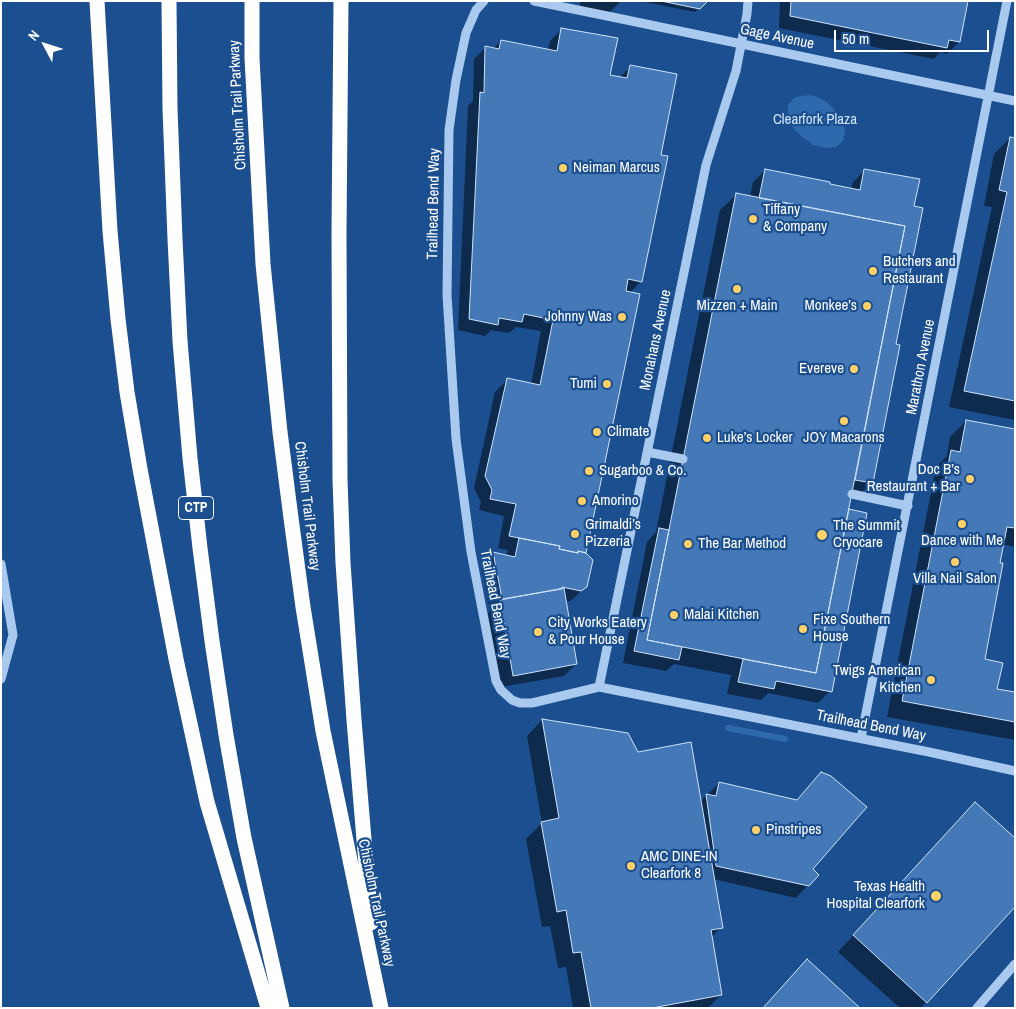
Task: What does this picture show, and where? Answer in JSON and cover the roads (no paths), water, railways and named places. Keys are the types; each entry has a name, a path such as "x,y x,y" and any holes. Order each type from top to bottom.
{"highway":[{"path":"97,1 110,231 118,319 127,392 140,469 176,659 207,802 268,1008"},
{"name":"CTP","path":"169,1 174,239 181,350 194,494 226,735 244,838 282,1008"},
{"name":"Chisholm Trail Parkway","path":"252,1 252,58 263,264 290,518 323,731 381,1008"},
{"path":"341,1 339,233 340,470 343,563 376,989"}],"street":[{"name":"Trailhead Bend Way","path":"484,1 476,10 466,33 456,80 449,130 447,295 456,439 471,552 496,681 506,696 520,703 532,703 599,687 861,738 1015,771"},
{"name":"Gage Avenue","path":"534,1 1015,101"},
{"name":"Monahans Avenue","path":"599,687 706,165 736,71 748,1"},
{"name":"Marathon Avenue","path":"861,738 1007,1"},
{"path":"647,452 683,459"},
{"path":"852,494 908,506"},
{"path":"1,564 13,635 1,679"},
{"path":"977,1008 1015,964"}],"place":[{"name":"Neiman Marcus","path":"563,168"},
{"name":"Tiffany & Company","path":"753,219"},
{"name":"Butchers and Restaurant","path":"873,271"},
{"name":"Mizzen + Main","path":"737,289"},
{"name":"Monkee’s","path":"867,306"},
{"name":"Johnny Was","path":"622,317"},
{"name":"Evereve","path":"854,369"},
{"name":"Tumi","path":"607,384"},
{"name":"JOY Macarons","path":"844,421"},
{"name":"Climate","path":"597,432"},
{"name":"Luke’s Locker","path":"707,438"},
{"name":"Sugarboo & Co.","path":"589,471"},
{"name":"Doc B’s Restaurant + Bar","path":"970,479"},
{"name":"Amorino","path":"582,501"},
{"name":"Dance with Me","path":"962,524"},
{"name":"Grimaldi’s Pizzeria","path":"575,534"},
{"name":"The Summit Cryocare","path":"822,535"},
{"name":"The Bar Method","path":"688,544"},
{"name":"Villa Nail Salon","path":"955,562"},
{"name":"Malai Kitchen","path":"674,615"},
{"name":"Fixe Southern House","path":"803,629"},
{"name":"City Works Eatery & Pour House","path":"538,632"},
{"name":"Twigs American Kitchen","path":"931,680"},
{"name":"Pinstripes","path":"756,830"},
{"name":"AMC DINE-IN Clearfork 8","path":"631,866"},
{"name":"Texas Health Hospital Clearfork","path":"936,896"}],"park label":[{"name":"Clearfork Plaza","path":"815,120"}]}
